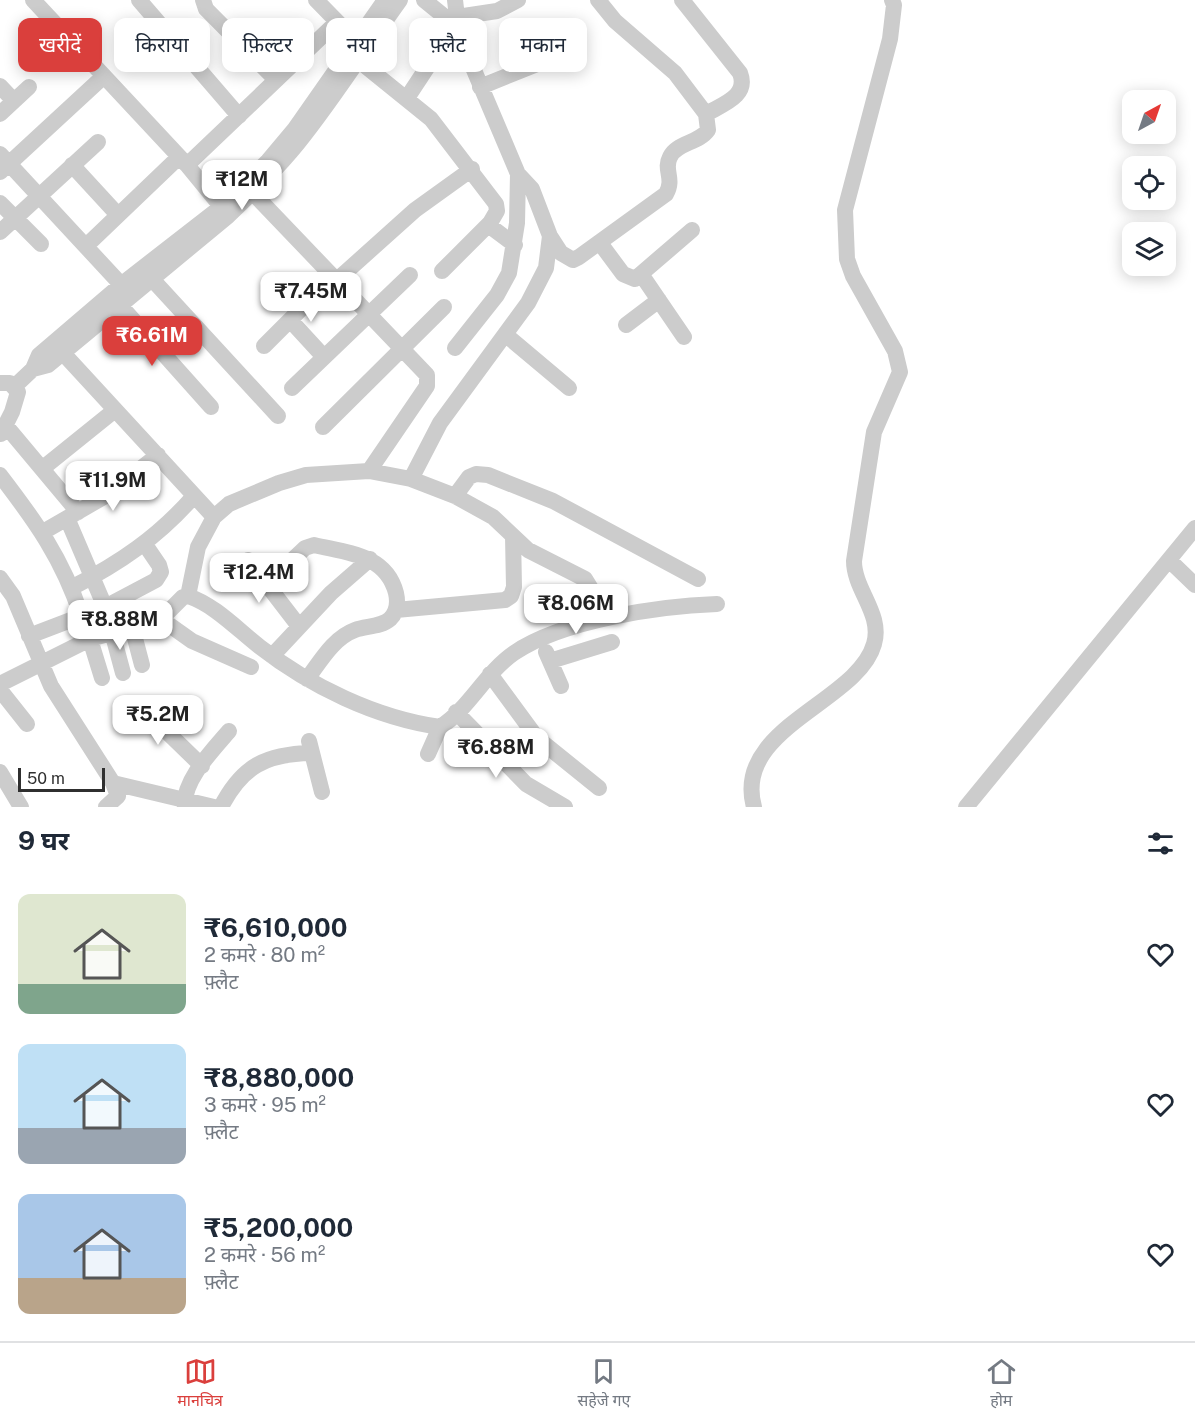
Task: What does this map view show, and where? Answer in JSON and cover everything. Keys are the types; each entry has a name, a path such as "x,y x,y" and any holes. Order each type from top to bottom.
{"street":[{"path":"33,0 183,161 225,211"},
{"path":"139,0 239,116"},
{"path":"203,0 206,9 276,80"},
{"path":"316,0 334,18"},
{"path":"382,6 400,0"},
{"path":"424,0 450,18"},
{"path":"455,0 457,18"},
{"path":"476,18 498,11 518,0"},
{"path":"475,72 518,174 532,189 550,236 561,253 573,260 666,194 671,179 668,167 669,158 674,151 705,135 709,123 706,114 675,73 615,21 598,0"},
{"path":"682,0 740,73 744,82 743,89 736,97 706,114"},
{"path":"754,807 752,786 762,754 778,735 855,672 870,654 875,643 874,619 856,578 854,561 874,432 900,372 895,351 853,276 847,259 845,210 890,39 894,6 892,0"},
{"path":"86,246 118,215 239,116 326,33"},
{"path":"33,369 39,355 124,294 151,278 225,211 341,72"},
{"path":"105,607 92,577 73,515 43,468 3,430 17,400 8,385 33,369 48,364 124,294 225,211 252,192 298,142 344,72"},
{"path":"381,72 446,135 496,204 497,211 490,223 442,271"},
{"path":"407,98 425,72"},
{"path":"480,87 517,72"},
{"path":"104,76 3,163 39,195 86,246 211,407"},
{"path":"0,86 14,101"},
{"path":"0,114 29,87"},
{"path":"0,232 98,142"},
{"path":"72,165 118,215"},
{"path":"264,346 335,279 415,210 472,169"},
{"path":"455,348 501,290 509,273 515,245 518,174"},
{"path":"252,192 427,375 428,380 369,471"},
{"path":"0,203 41,244"},
{"path":"490,223 494,231 515,245"},
{"path":"600,243 627,278 635,279 692,230"},
{"path":"411,479 440,423 506,335 538,284 550,253 550,236"},
{"path":"641,274 684,337"},
{"path":"292,388 410,275"},
{"path":"151,278 278,416"},
{"path":"626,325 659,300"},
{"path":"323,427 444,307"},
{"path":"290,320 324,357"},
{"path":"506,335 569,388"},
{"path":"62,352 214,517"},
{"path":"43,468 115,410"},
{"path":"43,532 107,495 158,455"},
{"path":"188,596 198,547 214,517 229,504 288,480 317,474 369,471 411,479 455,496 493,518 528,550 585,579 593,592 596,620"},
{"path":"0,475 43,532 71,588 81,615"},
{"path":"455,496 469,477 488,475 552,501 698,579"},
{"path":"71,588 92,577 165,528 194,496"},
{"path":"966,807 1195,528"},
{"path":"307,679 338,641 354,631 385,622 396,610 505,600 511,596 514,587 513,536"},
{"path":"29,636 105,607 146,588 160,577 159,565 144,543"},
{"path":"266,585 309,546 370,559 377,563 393,583 396,610"},
{"path":"272,656 298,625 370,559"},
{"path":"248,560 298,625"},
{"path":"1169,560 1195,585"},
{"path":"0,578 13,596 51,686 113,783 117,796 106,807"},
{"path":"0,684 90,639 161,619 183,597 188,596 307,679 382,712 440,727"},
{"path":"428,754 440,727 490,674 514,653 541,640 596,620 674,607 717,604"},
{"path":"161,619 192,641 251,667"},
{"path":"132,627 142,665"},
{"path":"112,632 123,673"},
{"path":"90,639 102,678"},
{"path":"541,640 561,686"},
{"path":"550,662 612,642"},
{"path":"490,674 537,738 599,789"},
{"path":"0,690 27,724"},
{"path":"126,711 165,730 202,766"},
{"path":"456,712 526,784 565,807"},
{"path":"185,802 202,766 229,730"},
{"path":"221,807 231,787 247,771 269,758 310,747 322,792"},
{"path":"0,772 21,807"},
{"path":"113,783 185,802 214,807"}]}
